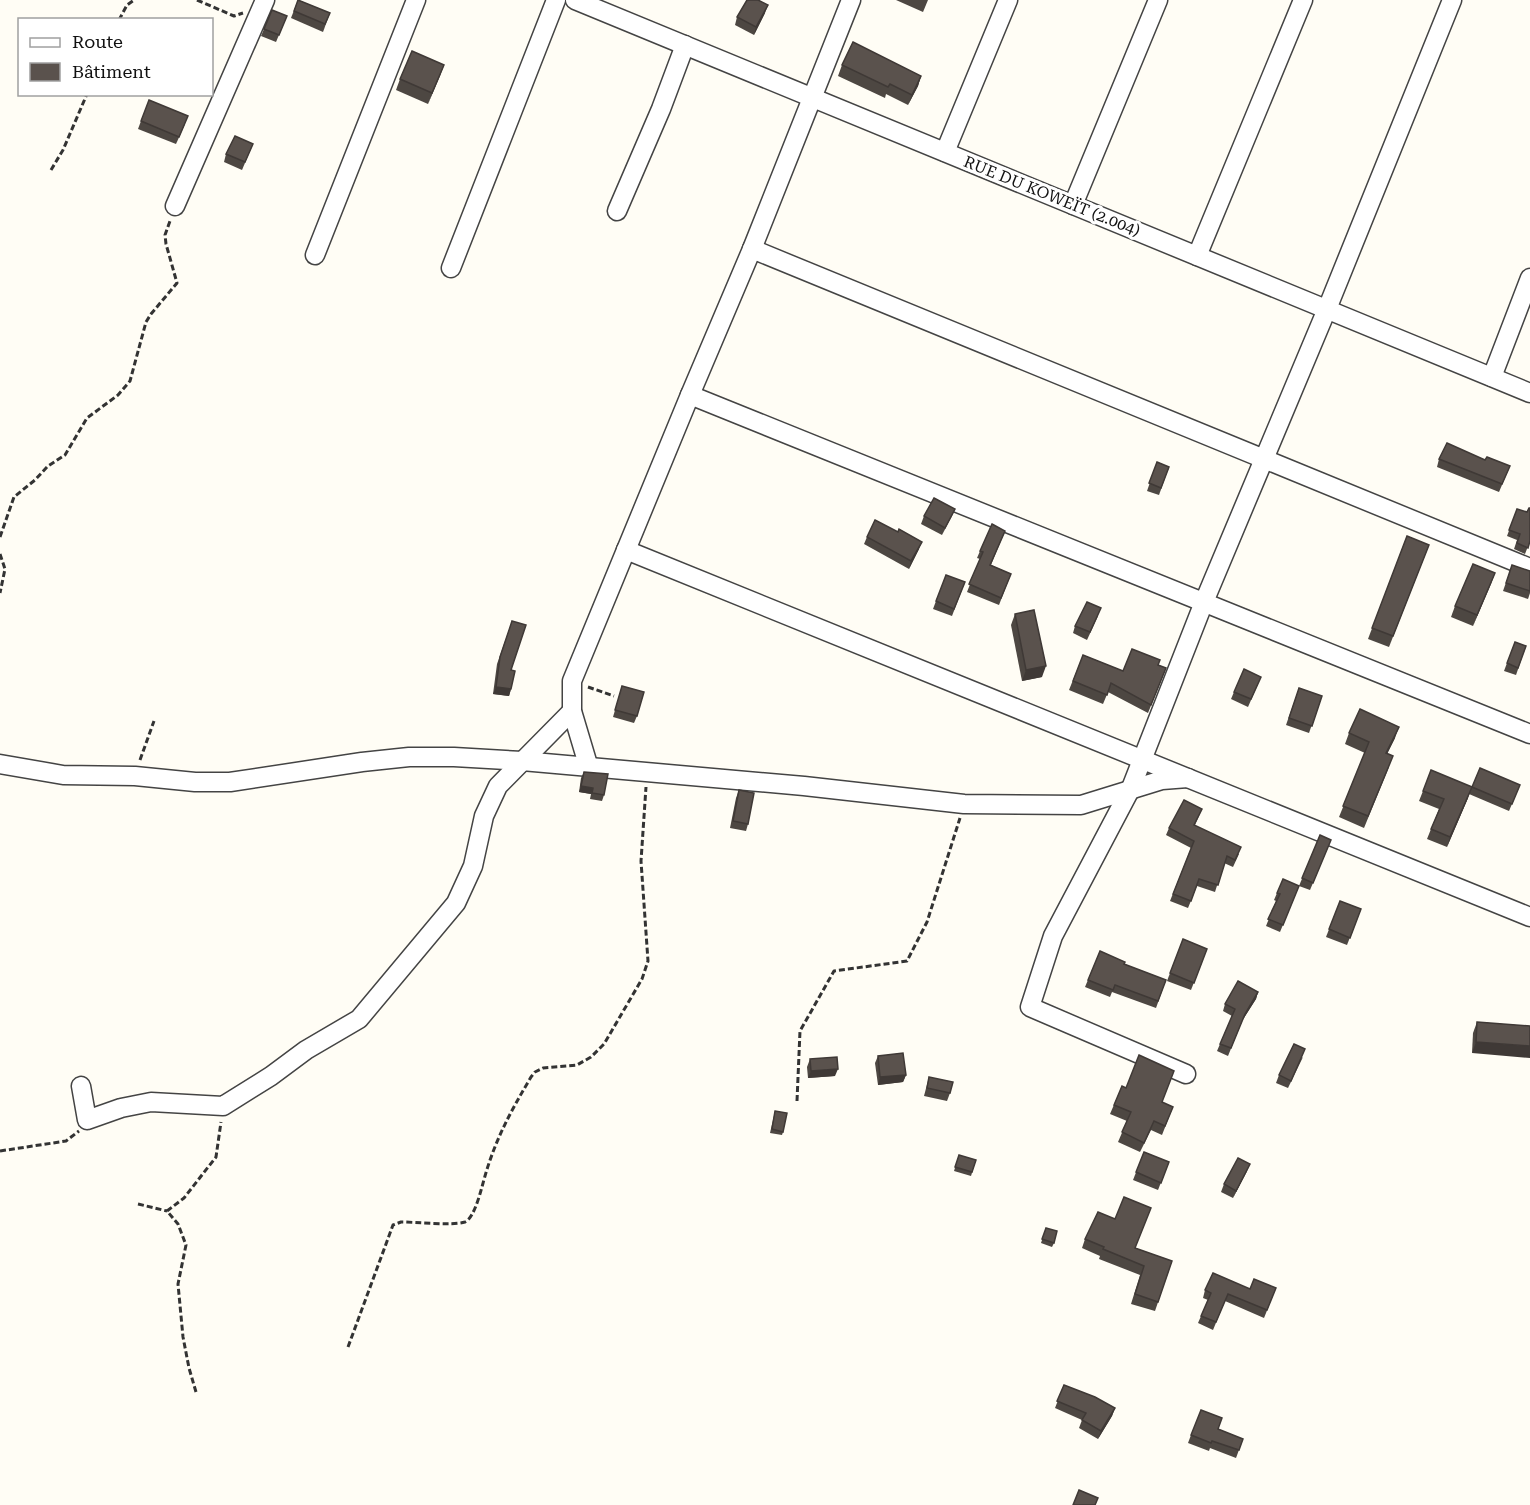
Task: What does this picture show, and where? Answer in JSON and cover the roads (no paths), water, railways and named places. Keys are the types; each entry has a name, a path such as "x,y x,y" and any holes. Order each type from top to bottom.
{"street":[{"path":"315,255 416,0"},
{"path":"451,268 556,0"},
{"name":"RUE DU KOWEÏT (2.004)","path":"575,0 1530,393"},
{"path":"589,768 572,711 572,681 752,249 851,0"},
{"path":"945,152 1008,0"},
{"path":"1073,205 1158,0"},
{"path":"1197,256 1303,0"},
{"path":"1186,1074 1030,1007 1053,936 1131,788 1204,602 1327,309 1452,0"},
{"path":"175,206 263,3"},
{"path":"617,211 661,109 685,45"},
{"path":"752,249 1530,568"},
{"path":"1492,377 1530,278"},
{"path":"690,394 1530,734"},
{"path":"626,550 1530,917"},
{"path":"81,1086 87,1120 121,1108 151,1102 223,1106 255,1087 306,1050 359,1019 456,903 473,866 484,816 498,786 572,711"},
{"path":"0,765 63,775 135,776 230,783 303,770 409,757 522,761 804,786 964,804 1081,805 1162,780 1188,778"}]}
